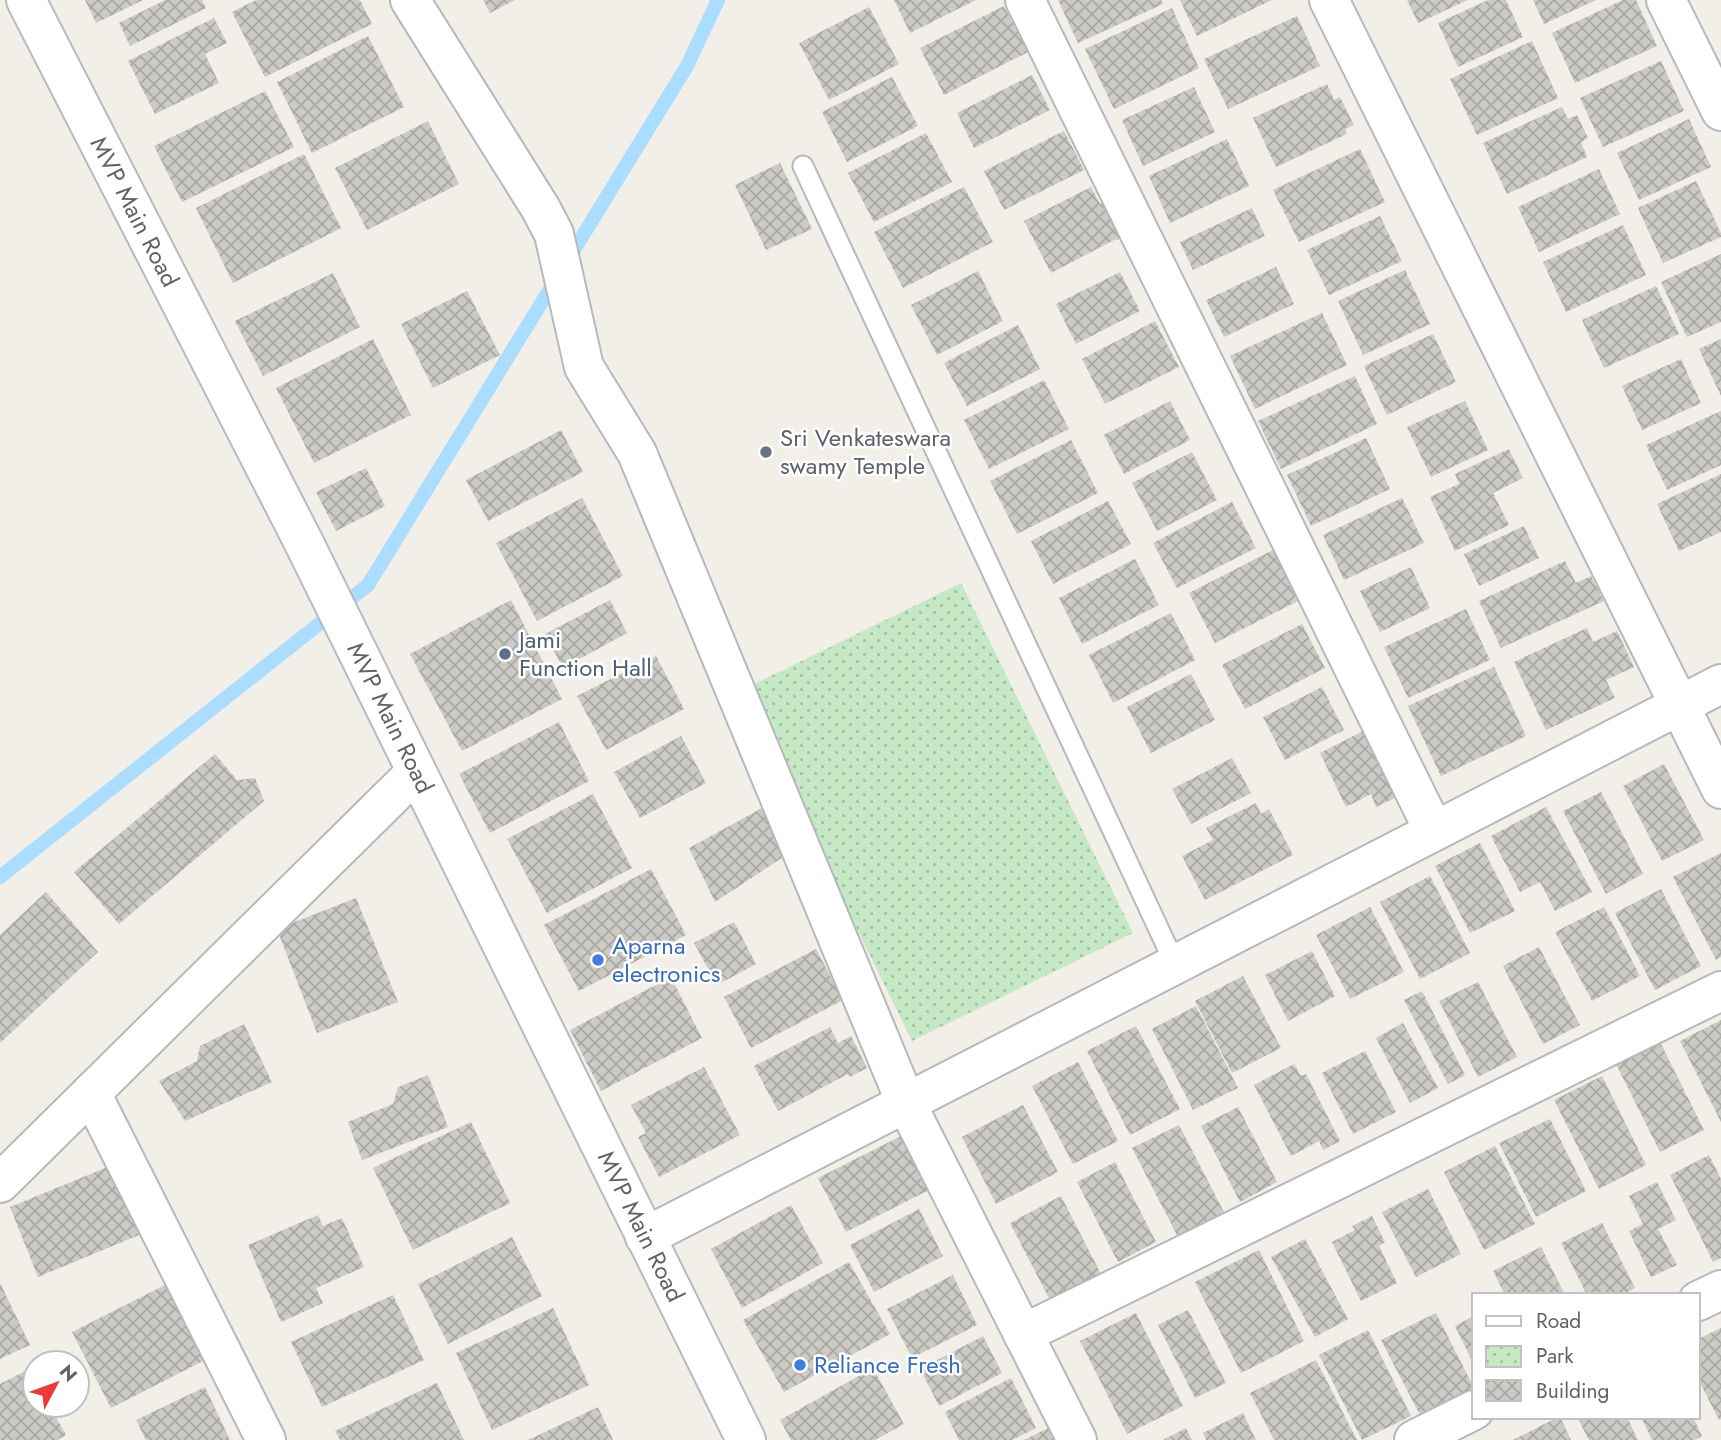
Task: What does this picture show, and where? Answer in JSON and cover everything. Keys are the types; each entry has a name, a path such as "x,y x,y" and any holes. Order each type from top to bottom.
{"street":[{"name":"MVP Main Road","path":"26,0 304,543 746,1440"},
{"path":"410,0 554,234 584,367 637,453 906,1103 1077,1440"},
{"path":"1025,0 1434,831"},
{"path":"1329,0 1721,789"},
{"path":"1666,0 1721,111"},
{"path":"645,1237 1721,684"},
{"path":"0,1183 416,772"},
{"path":"1023,1334 1721,991"},
{"path":"91,1093 266,1440"},
{"path":"1700,1300 1721,1290"},
{"path":"1414,1440 1472,1411"}],"lane":[{"path":"803,166 1175,964"}],"green space":[{"path":"961,583 1133,933 912,1041 740,691"}],"building":[{"path":"85,0 143,0 96,23"},
{"path":"165,0 202,0 206,8 130,46 119,23"},
{"path":"256,0 360,0 372,24 265,77 232,12"},
{"path":"483,0 515,0 490,13"},
{"path":"894,0 976,0 910,33"},
{"path":"1058,0 1161,0 1163,4 1078,43"},
{"path":"1180,0 1272,0 1197,36"},
{"path":"1407,0 1468,0 1418,23"},
{"path":"1488,0 1506,0 1523,37 1458,67 1438,23"},
{"path":"1533,0 1596,0 1544,24"},
{"path":"1623,0 1636,0 1657,46 1575,83 1552,33"},
{"path":"1004,6 1028,52 944,95 920,48"},
{"path":"869,7 899,64 829,100 799,43"},
{"path":"1172,8 1199,68 1114,109 1085,49"},
{"path":"1297,16 1320,66 1228,109 1204,59"},
{"path":"214,18 227,43 205,54 219,83 155,114 128,61"},
{"path":"368,36 404,107 312,153 277,82"},
{"path":"1532,41 1558,98 1477,135 1450,79"},
{"path":"1661,61 1684,111 1603,147 1580,98"},
{"path":"1032,75 1050,110 974,148 957,113"},
{"path":"892,77 918,126 847,162 822,112"},
{"path":"1327,84 1334,100 1340,97 1354,125 1345,129 1347,134 1276,167 1253,118"},
{"path":"1194,87 1215,132 1143,166 1122,120"},
{"path":"265,91 294,147 182,202 154,146"},
{"path":"1562,107 1568,119 1577,115 1588,138 1581,142 1587,157 1507,194 1483,143"},
{"path":"1689,119 1711,167 1639,200 1617,153"},
{"path":"428,121 459,184 367,230 335,168"},
{"path":"1064,131 1084,170 1004,210 984,171"},
{"path":"926,133 952,182 874,222 848,173"},
{"path":"1227,139 1249,186 1170,223 1149,176"},
{"path":"1360,149 1385,202 1299,242 1273,190"},
{"path":"304,154 341,228 233,283 196,208"},
{"path":"780,163 812,229 766,250 735,185"},
{"path":"1599,169 1620,214 1539,252 1518,207"},
{"path":"1696,181 1721,237 1663,263 1638,208"},
{"path":"964,187 993,242 903,288 874,232"},
{"path":"1091,187 1100,204 1111,199 1129,234 1051,273 1024,221"},
{"path":"1252,208 1265,236 1193,270 1180,242"},
{"path":"1380,216 1402,261 1329,295 1307,250"},
{"path":"1623,225 1646,275 1566,312 1543,262"},
{"path":"1721,254 1721,322 1687,337 1661,282"},
{"path":"1276,267 1294,304 1224,337 1206,300"},
{"path":"1405,270 1430,324 1363,355 1338,301"},
{"path":"978,271 1003,321 937,355 911,305"},
{"path":"1120,272 1140,311 1076,344 1056,304"},
{"path":"333,273 360,327 263,376 235,321"},
{"path":"1656,286 1679,334 1604,368 1582,320"},
{"path":"467,291 500,355 433,388 401,324"},
{"path":"1322,313 1347,365 1255,409 1230,356"},
{"path":"1155,321 1179,367 1105,404 1082,359"},
{"path":"1018,325 1040,369 967,406 944,363"},
{"path":"1433,334 1456,382 1387,415 1364,366"},
{"path":"373,339 411,415 314,463 276,388"},
{"path":"1721,339 1721,396 1699,349"},
{"path":"1681,359 1701,403 1642,430 1622,386"},
{"path":"1355,376 1377,424 1281,469 1258,421"},
{"path":"1044,380 1069,429 989,469 964,420"},
{"path":"1170,401 1190,440 1124,474 1104,435"},
{"path":"1465,401 1488,450 1431,477 1407,427"},
{"path":"1721,411 1721,465 1667,490 1646,445"},
{"path":"561,430 583,472 488,521 466,480"},
{"path":"1366,438 1390,489 1311,526 1287,475"},
{"path":"1071,440 1098,493 1017,534 990,481"},
{"path":"1509,449 1523,478 1493,493 1509,525 1455,551 1430,497 1459,484 1455,474"},
{"path":"1192,452 1217,500 1157,531 1132,483"},
{"path":"366,468 385,506 336,531 316,492"},
{"path":"1721,474 1721,532 1679,551 1657,504"},
{"path":"582,498 623,576 537,621 496,543"},
{"path":"1402,498 1424,543 1344,580 1323,535"},
{"path":"1108,501 1131,544 1053,584 1031,541"},
{"path":"1232,502 1256,548 1177,588 1153,543"},
{"path":"1524,526 1539,558 1479,586 1464,554"},
{"path":"1273,550 1298,601 1215,643 1189,593"},
{"path":"1135,559 1159,605 1082,644 1059,598"},
{"path":"1565,561 1576,583 1591,576 1604,601 1501,648 1479,601"},
{"path":"1411,567 1430,608 1380,632 1360,591"},
{"path":"511,600 562,699 462,751 410,654"},
{"path":"610,600 627,633 563,668 545,634"},
{"path":"1466,609 1490,660 1408,698 1384,647"},
{"path":"1171,613 1195,660 1113,703 1089,655"},
{"path":"1302,624 1325,668 1245,709 1222,665"},
{"path":"1587,628 1593,642 1617,631 1634,667 1606,680 1615,698 1546,730 1514,662"},
{"path":"656,656 684,709 606,750 577,696"},
{"path":"1494,667 1526,736 1441,776 1408,706"},
{"path":"1191,674 1215,720 1151,753 1127,707"},
{"path":"1322,687 1344,730 1285,760 1263,717"},
{"path":"559,722 589,781 490,833 459,774"},
{"path":"1367,729 1401,795 1376,807 1371,794 1346,807 1320,753"},
{"path":"681,736 706,783 640,818 614,772"},
{"path":"215,754 237,780 255,778 264,801 119,924 74,872"},
{"path":"1232,758 1251,793 1191,824 1172,789"},
{"path":"1664,764 1704,840 1662,861 1623,786"},
{"path":"1601,792 1643,874 1606,894 1563,811"},
{"path":"593,794 632,868 547,913 507,839"},
{"path":"1256,803 1261,814 1269,809 1293,855 1205,900 1182,856 1213,840 1206,828"},
{"path":"766,806 791,852 715,902 689,848"},
{"path":"1546,807 1592,892 1555,911 1540,882 1520,892 1491,836"},
{"path":"1480,843 1515,911 1470,933 1435,866"},
{"path":"1721,853 1721,957 1716,960 1673,877"},
{"path":"651,869 686,935 579,991 544,925"},
{"path":"1430,876 1470,953 1420,979 1380,902"},
{"path":"1661,889 1701,966 1655,990 1615,913"},
{"path":"46,892 98,952 0,1043 0,935"},
{"path":"356,898 398,1002 317,1033 277,929"},
{"path":"1370,907 1404,972 1350,999 1316,935"},
{"path":"1604,907 1640,976 1592,1001 1555,932"},
{"path":"734,922 756,964 717,985 694,943"},
{"path":"1539,947 1580,1025 1543,1044 1503,966"},
{"path":"816,949 843,1000 751,1048 724,997"},
{"path":"1312,951 1335,996 1288,1021 1265,975"},
{"path":"1243,976 1281,1048 1232,1073 1195,1001"},
{"path":"671,977 702,1038 601,1091 570,1030"},
{"path":"1478,982 1517,1057 1478,1077 1439,1001"},
{"path":"1422,991 1465,1075 1448,1084 1404,1000"},
{"path":"1196,1006 1238,1088 1193,1110 1152,1029"},
{"path":"1721,1020 1721,1122 1680,1041"},
{"path":"1403,1023 1438,1088 1410,1103 1376,1038"},
{"path":"244,1024 272,1082 185,1121 159,1081 197,1061 200,1046"},
{"path":"1136,1026 1180,1109 1130,1135 1087,1051"},
{"path":"830,1027 838,1043 851,1036 867,1068 850,1077 848,1074 778,1111 754,1066"},
{"path":"1659,1040 1704,1130 1660,1152 1615,1062"},
{"path":"1365,1051 1396,1112 1353,1134 1322,1073"},
{"path":"1078,1062 1118,1141 1073,1164 1032,1086"},
{"path":"1294,1064 1301,1076 1306,1074 1340,1141 1323,1150 1319,1141 1291,1156 1254,1085"},
{"path":"704,1067 740,1135 659,1177 638,1137 646,1133 631,1105"},
{"path":"428,1075 448,1127 362,1160 348,1122 393,1104 398,1087"},
{"path":"1602,1076 1646,1165 1599,1189 1554,1100"},
{"path":"1023,1105 1058,1172 996,1204 962,1137"},
{"path":"1238,1107 1277,1182 1240,1202 1201,1126"},
{"path":"1550,1119 1586,1191 1536,1217 1499,1143"},
{"path":"471,1122 510,1203 413,1250 373,1168"},
{"path":"1179,1125 1226,1216 1179,1239 1132,1148"},
{"path":"903,1135 931,1189 846,1232 818,1178"},
{"path":"1495,1146 1535,1224 1484,1250 1444,1172"},
{"path":"1709,1155 1721,1179 1721,1258 1713,1262 1670,1175"},
{"path":"1115,1162 1156,1242 1118,1262 1077,1182"},
{"path":"110,1166 139,1235 38,1277 10,1207"},
{"path":"1657,1182 1676,1220 1658,1229 1677,1265 1651,1277 1629,1231 1643,1224 1629,1196"},
{"path":"1428,1189 1461,1254 1416,1277 1382,1212"},
{"path":"1061,1196 1104,1280 1053,1306 1010,1223"},
{"path":"791,1205 823,1263 742,1308 711,1249"},
{"path":"919,1209 943,1256 874,1292 850,1245"},
{"path":"318,1215 323,1226 342,1218 364,1267 316,1288 323,1303 281,1322 248,1245"},
{"path":"1372,1216 1385,1242 1379,1246 1397,1283 1361,1301 1332,1242 1355,1230 1352,1226"},
{"path":"1602,1223 1635,1288 1626,1293 1586,1293 1561,1243"},
{"path":"512,1237 542,1296 448,1344 418,1284"},
{"path":"1305,1239 1348,1319 1315,1337 1271,1257"},
{"path":"1541,1247 1564,1293 1504,1293 1493,1271"},
{"path":"1259,1250 1304,1341 1241,1373 1195,1282"},
{"path":"849,1262 890,1334 784,1392 743,1320"},
{"path":"953,1275 977,1325 912,1358 887,1309"},
{"path":"0,1283 30,1345 0,1359"},
{"path":"169,1283 207,1359 111,1408 91,1369 91,1349 81,1349 72,1332"},
{"path":"393,1295 424,1360 322,1407 291,1342"},
{"path":"553,1308 589,1385 492,1430 456,1353"},
{"path":"1188,1310 1226,1383 1195,1398 1158,1325"},
{"path":"1136,1313 1183,1406 1127,1434 1080,1341"},
{"path":"1436,1313 1472,1384 1472,1394 1422,1419 1381,1340"},
{"path":"1472,1317 1472,1361 1455,1326"},
{"path":"1721,1328 1719,1420 1700,1383 1700,1338"},
{"path":"1368,1330 1411,1416 1362,1440 1319,1355"},
{"path":"983,1336 1002,1373 939,1406 920,1369"},
{"path":"1316,1360 1357,1440 1274,1440 1250,1393"},
{"path":"873,1368 904,1424 875,1440 791,1440 780,1420"},
{"path":"21,1373 21,1419 57,1419 66,1435 57,1440 0,1440 0,1384"},
{"path":"1011,1378 1036,1428 1012,1440 959,1440 945,1412"},
{"path":"437,1383 464,1440 340,1440 335,1431"},
{"path":"205,1387 230,1440 146,1440 136,1420"},
{"path":"598,1407 613,1440 528,1440"},
{"path":"1243,1413 1256,1440 1206,1440 1203,1433"},
{"path":"1554,1419 1561,1419 1571,1440 1513,1440"},
{"path":"1578,1419 1628,1419 1638,1440 1589,1440"},
{"path":"1642,1419 1694,1419 1702,1436 1694,1440 1652,1440"},
{"path":"1052,1426 1060,1440 1024,1440"},
{"path":"1186,1428 1192,1440 1163,1440"}],"waterway":[{"path":"0,877 368,585 687,66 718,0"}],"place":[{"name":"Sri Venkateswara swamy Temple","path":"766,452"},
{"name":"Jami Function Hall","path":"505,654"},
{"name":"Aparna electronics","path":"598,960"},
{"name":"Reliance Fresh","path":"800,1365"}]}
